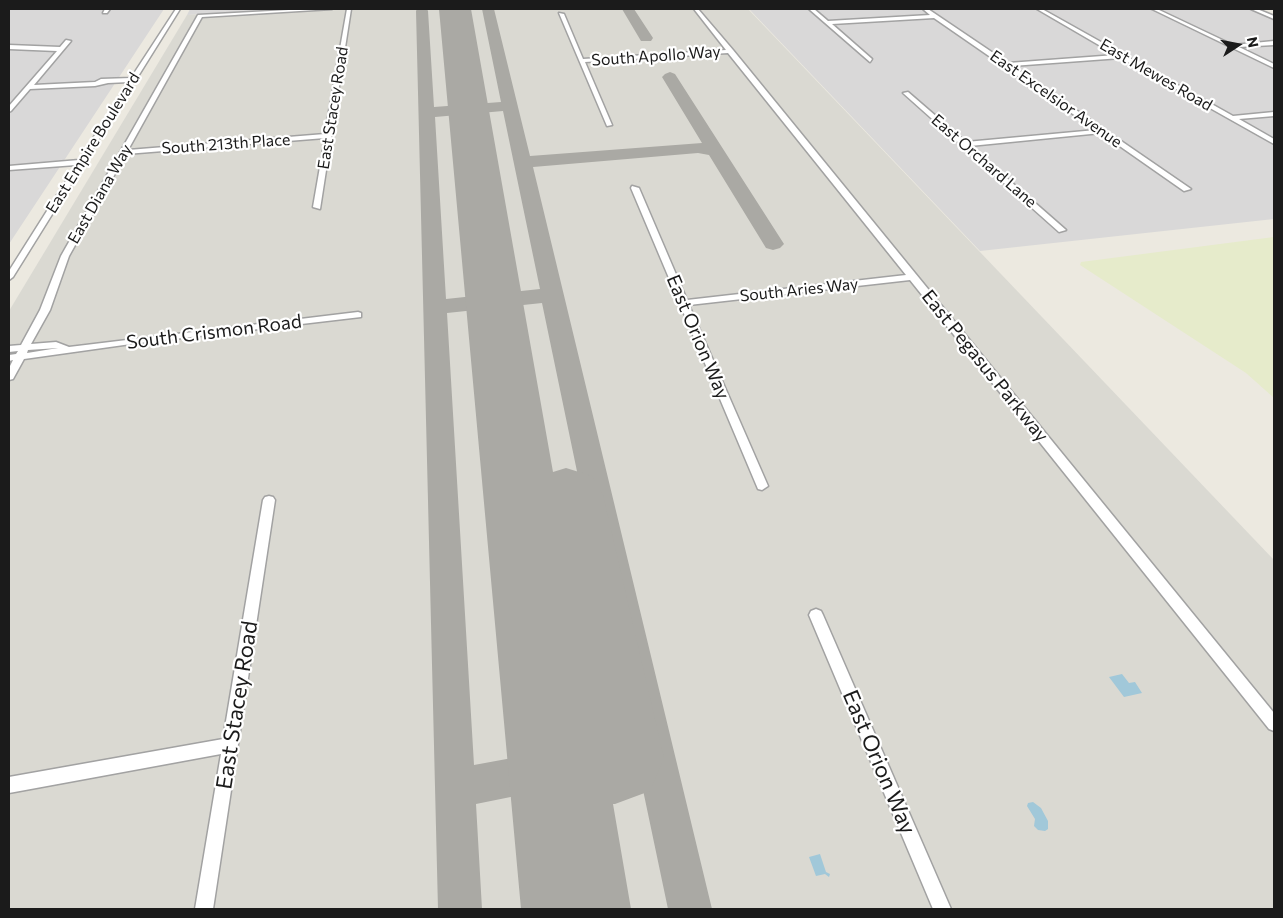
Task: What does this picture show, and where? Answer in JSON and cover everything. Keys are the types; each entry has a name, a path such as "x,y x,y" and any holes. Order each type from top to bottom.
{"street":[{"name":"East Empire Boulevard","path":"9,278 178,9"},
{"name":"East Diana Way","path":"9,377 49,301 65,256 200,16 330,9"},
{"name":"East Stacey Road","path":"317,207 349,9"},
{"name":"East Pegasus Parkway","path":"696,9 1274,724"},
{"path":"811,9 870,60"},
{"name":"East Excelsior Avenue","path":"925,9 1187,189"},
{"name":"East Mewes Road","path":"1039,9 1274,142"},
{"path":"1154,9 1274,66"},
{"path":"1253,9 1274,18"},
{"path":"561,14 608,126"},
{"path":"827,23 935,16"},
{"path":"9,110 68,41"},
{"path":"1232,46 1274,43"},
{"path":"9,48 61,49"},
{"name":"South Apollo Way","path":"582,62 731,51"},
{"path":"1006,65 1122,56"},
{"path":"28,87 133,80"},
{"name":"East Orchard Lane","path":"906,93 1062,230"},
{"path":"1232,118 1274,114"},
{"path":"964,144 1103,131"},
{"name":"South 213th Place","path":"124,152 329,136"},
{"path":"9,168 82,162"},
{"name":"East Orion Way","path":"635,188 762,486"},
{"name":"South Aries Way","path":"684,303 914,277"},
{"name":"South Crismon Road","path":"9,358 358,315"},
{"name":"South Crismon Road","path":"9,348 56,344 70,349"},
{"name":"East Stacey Road","path":"204,909 269,500"},
{"name":"East Orion Way","path":"816,615 942,909"},
{"path":"9,785 230,745"}],"shaded area":[{"path":"9,9 164,9 9,244"},
{"path":"190,9 298,9 187,15"},
{"path":"298,9 748,9 1274,560 1274,909 9,909 9,311 187,15"},
{"path":"749,9 1255,9 1274,17 1274,219 980,251"}],"green space":[{"path":"1274,237 1274,398 1246,373 1080,265 1081,262"}],"water":[{"path":"1122,674 1129,683 1135,682 1142,693 1124,697 1109,677"},
{"path":"1033,802 1041,808 1048,821 1048,829 1045,831 1038,830 1034,826 1035,819 1027,806 1028,803"},
{"path":"820,854 826,872 830,874 829,877 825,874 816,876 809,857"}],"taxiway":[{"path":"488,9 510,106"},
{"path":"628,9 646,38"},
{"path":"422,11 460,909"},
{"path":"670,77 773,244"},
{"path":"427,113 510,106"},
{"path":"510,106 522,159"},
{"path":"522,159 534,162 698,148 715,151"},
{"path":"522,159 690,909"},
{"path":"435,307 552,295"},
{"path":"455,788 654,750"}],"runway":[{"path":"455,9 576,909"},
{"path":"566,495 615,758"}]}
